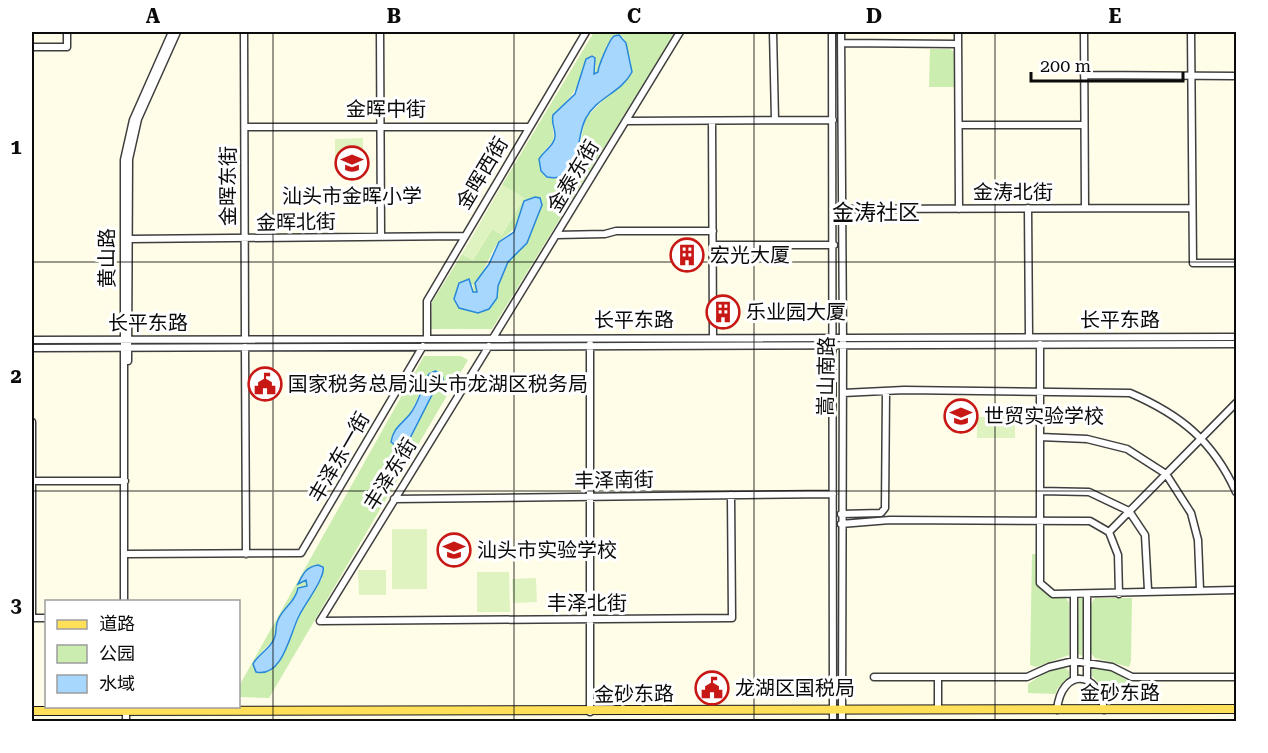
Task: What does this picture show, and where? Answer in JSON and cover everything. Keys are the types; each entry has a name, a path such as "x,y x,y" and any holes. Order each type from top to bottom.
{"main road":[{"name":"金砂东路","path":"32,711 124,709 590,712 833,709 1236,709"}],"street":[{"path":"32,47 68,47 68,32"},
{"name":"黄山路","path":"126,600 124,160 127,137 172,32"},
{"name":"黄山路","path":"126,340 129,159 132,138 177,32"},
{"name":"金晖东街","path":"244,32 246,554"},
{"path":"380,32 381,237"},
{"name":"金晖西街","path":"427,338 427,301 586,32"},
{"name":"金泰东街","path":"493,338 680,32"},
{"path":"772,32 775,120"},
{"name":"嵩山南路","path":"832,32 834,245 832,722"},
{"name":"嵩山南路","path":"841,32 842,722"},
{"path":"958,32 959,208"},
{"path":"1084,32 1085,208"},
{"path":"1191,32 1193,263 1236,263"},
{"path":"841,43 958,44"},
{"path":"1084,75 1236,76"},
{"path":"626,121 833,120"},
{"path":"712,121 713,345"},
{"path":"959,125 1084,125"},
{"name":"金晖中街","path":"245,127 528,127"},
{"path":"1028,208 1029,336"},
{"name":"金涛北街","path":"833,209 1192,208"},
{"path":"556,235 616,231 713,231"},
{"name":"金晖北街","path":"129,240 464,236"},
{"path":"713,245 834,245"},
{"path":"590,337 590,712"},
{"name":"长平东路","path":"32,348 126,348 427,338 1236,337"},
{"name":"长平东路","path":"32,340 423,346 1236,344"},
{"path":"1040,344 1040,583 1053,594 1119,594 1148,590 1236,590"},
{"name":"丰泽东一街","path":"246,554 301,553 423,346"},
{"name":"丰泽东街","path":"320,621 489,346"},
{"name":"黄山路","path":"126,348 128,554 126,600"},
{"path":"841,514 881,513 885,508 886,392"},
{"path":"843,393 1130,393 1159,406 1202,437 1224,466 1236,492"},
{"path":"1109,532 1236,403"},
{"path":"32,422 32,618"},
{"path":"1040,437 1087,439 1127,449 1166,474 1191,513 1198,540 1200,590"},
{"path":"32,481 125,481"},
{"path":"1040,491 1089,492 1129,512 1145,535 1148,590"},
{"name":"丰泽南街","path":"394,499 833,494"},
{"name":"丰泽北街","path":"320,621 732,618 731,495"},
{"path":"841,524 890,520 1090,521 1109,532 1118,555 1119,594"},
{"path":"128,554 246,554"},
{"path":"1074,594 1074,680"},
{"path":"1087,594 1087,680"},
{"path":"874,677 1027,677 1048,667 1074,661 1087,661 1112,667 1132,677 1236,677"},
{"path":"938,677 938,709"},
{"path":"1057,710 1058,698 1064,686 1074,680 1087,680 1098,688 1104,710"},
{"path":"124,709 124,722"}],"green space":[{"path":"594,32 675,32 492,329 431,329 432,302 462,254 473,260 492,229 502,235 524,198 502,185","holes":["619,35 624,38 631,62 609,94 585,119 580,145 542,153 553,138 552,121 577,87 583,70 596,65 594,74 598,72 605,57 606,46","542,205 527,243 508,262 497,286 497,298 489,309 459,283 473,285 473,293 477,292 476,283 498,243 518,223 522,207"]},
{"path":"930,49 950,49 954,52 954,87 929,87"},
{"path":"363,138 363,161 335,161 335,139"},
{"path":"502,185 524,198 502,235 492,229 473,260 462,254"},
{"path":"424,356 461,356 468,360 269,698 240,697 240,684","holes":["429,374 441,389 433,393 408,444 400,423 410,414","303,574 323,578 308,598 287,646 274,667 257,657 274,639 276,624 282,612 298,592 307,586 306,580 298,583"]},
{"path":"977,417 1015,417 1015,438 977,438"},
{"path":"392,529 427,529 427,589 392,589"},
{"path":"1032,554 1037,554 1038,585 1066,598 1069,603 1069,655 1036,667 1030,665"},
{"path":"358,570 386,570 386,595 359,595"},
{"path":"477,572 509,572 510,612 477,612"},
{"path":"536,578 537,602 513,603 512,579"},
{"path":"1079,596 1084,599 1082,656 1077,653"},
{"path":"1095,598 1132,598 1129,667 1095,658 1091,653 1091,604"},
{"path":"1064,667 1069,671 1069,677 1057,689 1056,694 1028,693 1028,684 1045,673"},
{"path":"1098,667 1117,673 1133,684 1133,694 1105,694 1104,688 1092,676 1092,670"}],"water":[{"path":"619,35 626,43 632,72 622,85 596,105 586,118 576,158 567,174 547,177 541,171 539,159 555,138 553,115 575,94 586,59 592,56 595,58 594,74 598,72 609,43 614,36"},
{"path":"535,197 540,198 542,205 527,243 508,262 498,286 497,298 489,309 478,313 459,308 454,299 459,283 469,279 473,292 477,292 475,283 489,264 499,242 514,232 524,201"},
{"path":"435,371 442,374 444,384 433,393 407,444 396,446 391,442 394,433 413,410 429,374"},
{"path":"318,565 323,567 323,572 299,616 284,653 273,668 265,672 256,672 253,664 272,643 280,616 295,597 298,588 307,586 306,580 298,584 305,571"}],"place":[{"name":"汕头市金晖小学","path":"352,163"},
{"name":"宏光大厦","path":"687,255"},
{"name":"乐业园大厦","path":"723,312"},
{"name":"国家税务总局汕头市龙湖区税务局","path":"265,384"},
{"name":"世贸实验学校","path":"961,416"},
{"name":"汕头市实验学校","path":"454,550"},
{"name":"龙湖区国税局","path":"712,688"}],"district":[{"name":"金涛社区","path":"876,212"}]}
